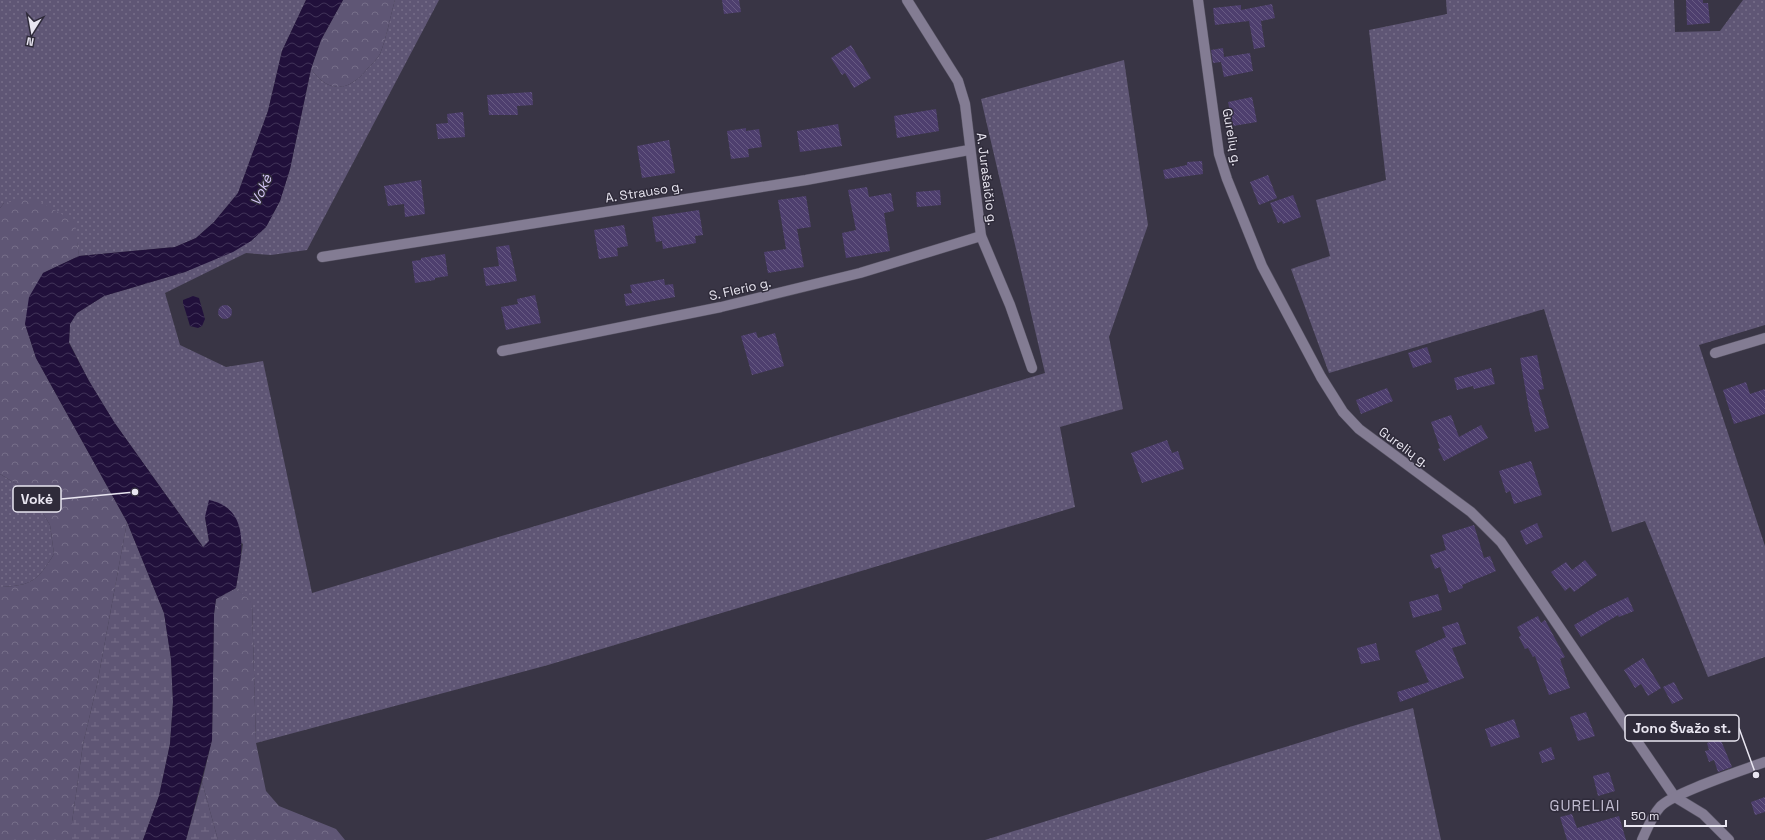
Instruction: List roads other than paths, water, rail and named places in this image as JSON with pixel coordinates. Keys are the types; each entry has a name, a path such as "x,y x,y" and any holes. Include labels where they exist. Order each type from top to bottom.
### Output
{"street":[{"name":"A. Jurašaičio g.","path":"907,0 958,81 965,104 969,150 981,236 1010,305 1032,368"},
{"name":"Gurelių g.","path":"1198,0 1219,154 1226,179 1262,266 1321,377 1343,412 1359,429 1471,512 1501,542 1675,797 1703,814 1729,840"},
{"name":"A. Strauso g.","path":"322,257 798,181 969,150"},
{"name":"S. Flerio g.","path":"502,351 721,307 860,273 981,236"},
{"path":"1715,353 1765,338"},
{"path":"1642,840 1652,818 1660,806 1675,797 1765,762"}],"water":[{"path":"306,0 343,0 321,40 311,69 290,169 280,201 266,227 251,241 233,252 185,272 104,296 77,313 70,324 69,343 89,381 114,422 203,547 209,541 205,517 209,500 223,505 232,513 238,523 241,535 240,562 236,588 216,599 214,614 212,740 186,840 143,840 159,796 170,744 173,702 171,659 164,613 127,522 36,358 25,324 29,297 43,273 79,256 175,247 196,238 214,222 238,193 268,111 282,51"},
{"path":"193,296 199,298 205,319 202,326 198,328 190,326 183,303 183,300"}],"place":[{"name":"Vokė","path":"135,492"},
{"name":"Jono Švažo st.","path":"1756,775"}],"district":[{"name":"GURELIAI","path":"1585,805"}]}
